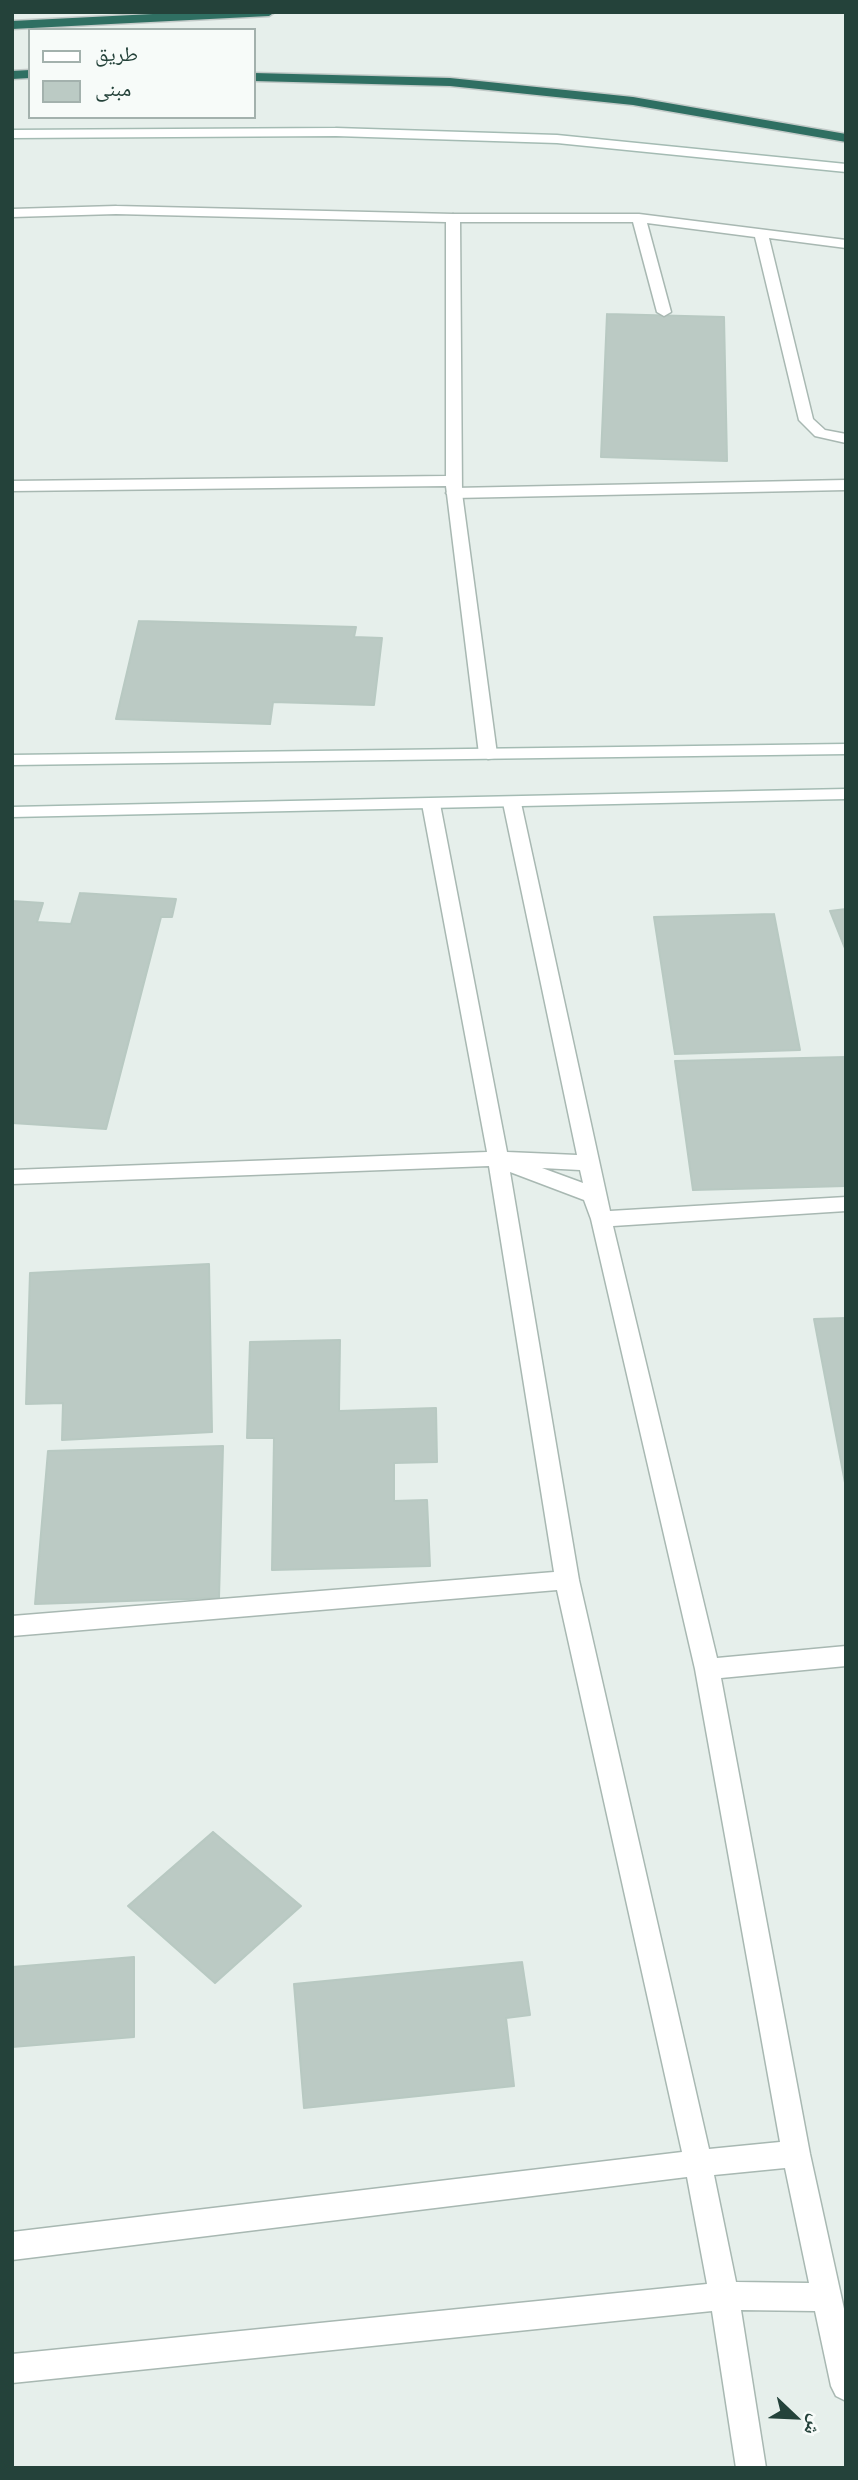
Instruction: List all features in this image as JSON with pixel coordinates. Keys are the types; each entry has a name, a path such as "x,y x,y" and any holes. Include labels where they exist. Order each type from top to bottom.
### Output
{"highway":[{"path":"12,26 269,12"},
{"path":"256,77 450,82 633,101 846,138"}],"street":[{"path":"12,134 336,132 557,139 846,168"},
{"path":"12,213 116,210 453,218 639,218 846,244"},
{"path":"453,218 455,487 488,754"},
{"path":"639,218 664,312"},
{"path":"761,234 806,420 820,433 846,439"},
{"path":"12,486 846,485"},
{"path":"12,760 846,749"},
{"path":"12,812 846,794"},
{"path":"512,803 601,1219 707,1669 796,2154 846,2386"},
{"path":"431,804 498,1160 566,1580 698,2163 724,2296 751,2468"},
{"path":"12,1177 498,1160 590,1163"},
{"path":"498,1160 593,1195 601,1219"},
{"path":"601,1219 846,1205"},
{"path":"12,1626 566,1580"},
{"path":"707,1669 846,1656"},
{"path":"12,2246 698,2163 796,2154"},
{"path":"12,2369 724,2296 826,2297"}],"building":[{"path":"607,314 724,317 727,461 601,457"},
{"path":"139,621 356,627 354,637 382,638 374,705 273,702 270,724 116,719"},
{"path":"80,893 176,899 172,917 161,917 106,1129 12,1123 12,901 43,903 37,922 71,924"},
{"path":"846,909 846,951 830,911"},
{"path":"774,914 800,1050 675,1054 654,917"},
{"path":"846,1057 846,1186 693,1190 675,1061"},
{"path":"209,1264 212,1432 62,1440 63,1403 26,1404 30,1273"},
{"path":"846,1318 846,1488 814,1319"},
{"path":"340,1340 339,1411 436,1408 437,1462 394,1463 394,1501 427,1500 430,1566 272,1570 274,1438 247,1438 250,1342"},
{"path":"223,1446 219,1598 35,1604 48,1451"},
{"path":"213,1832 301,1906 215,1983 128,1906"},
{"path":"134,1957 134,2037 12,2047 12,1967"},
{"path":"522,1962 530,2015 506,2018 514,2086 304,2108 294,1984"}]}
